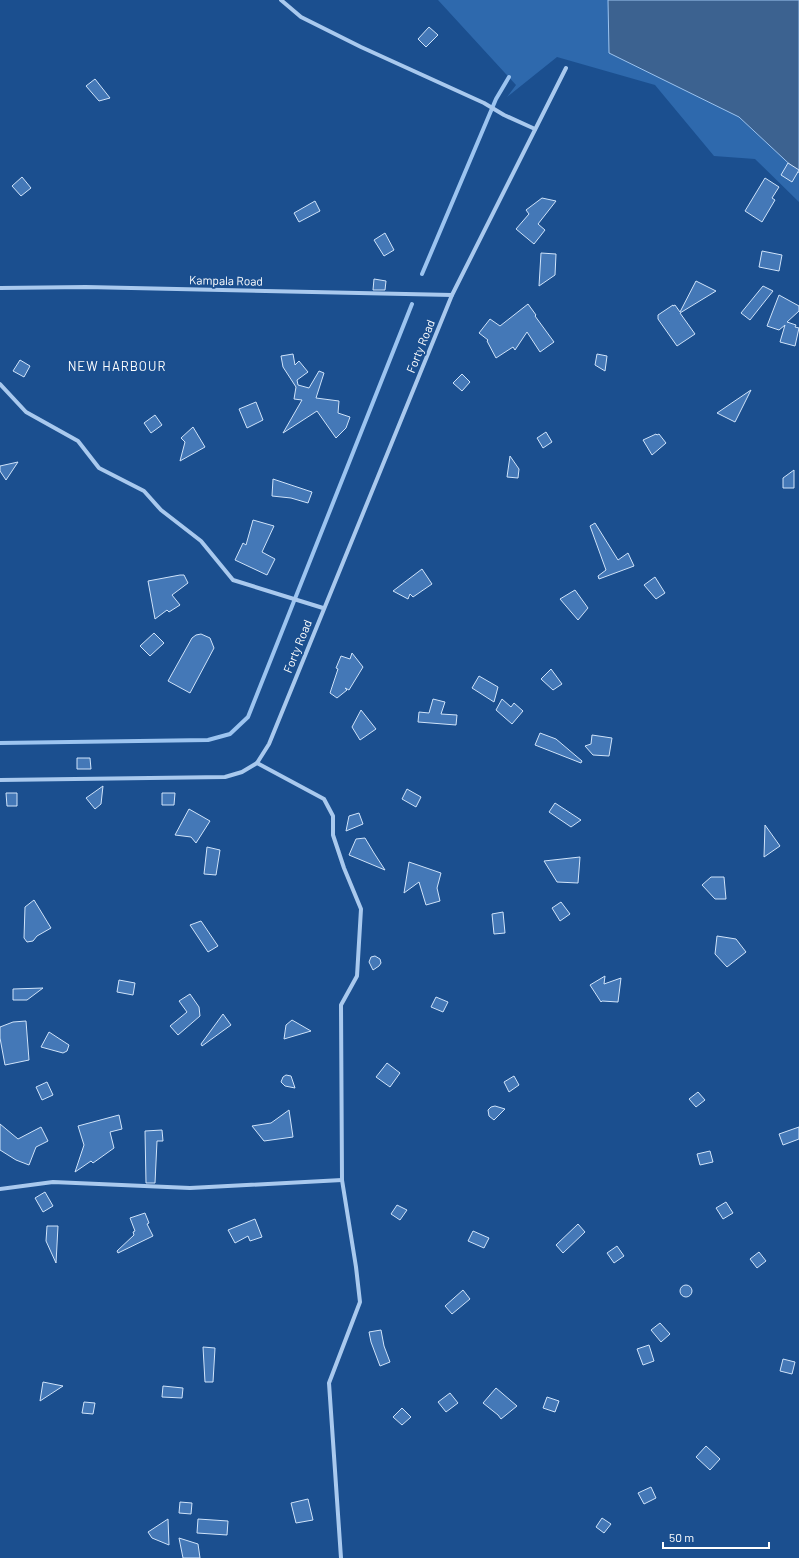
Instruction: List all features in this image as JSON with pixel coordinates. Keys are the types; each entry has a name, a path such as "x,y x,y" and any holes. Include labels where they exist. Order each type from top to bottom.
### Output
{"street":[{"path":"281,0 301,17 361,47 484,103 504,115 535,129"},
{"name":"Forty Road","path":"0,780 225,777 242,772 257,763 269,744 452,295 566,68"},
{"name":"Kampala Road","path":"0,288 94,287 452,295"},
{"path":"0,384 26,412 78,441 99,468 144,491 161,510 201,541 233,580 324,608"},
{"path":"257,763 324,799 333,816 333,835 344,868 361,910 357,976 341,1006 342,1180 360,1302 329,1383 341,1558"},
{"path":"0,1189 53,1182 190,1188 342,1180"}],"shaded area":[{"path":"438,0 608,0 610,53 739,117 799,173 799,202 755,159 714,156 655,85 557,57 507,97 516,85"},
{"path":"608,0 799,0 799,173 739,117 609,53"}],"building":[{"path":"429,27 438,35 426,47 418,39"},
{"path":"95,79 110,98 99,101 86,86"},
{"path":"788,163 799,170 792,182 781,175"},
{"path":"22,177 31,188 21,196 12,186"},
{"path":"765,178 779,187 772,198 775,200 762,222 745,211"},
{"path":"542,198 556,201 538,224 545,230 534,244 516,229 529,214 526,210"},
{"path":"315,201 320,211 299,222 294,213"},
{"path":"385,233 394,250 384,256 374,240"},
{"path":"762,251 782,255 779,271 759,267"},
{"path":"541,253 556,254 555,275 539,286"},
{"path":"374,279 386,281 385,290 373,290"},
{"path":"696,281 716,291 680,313 695,334 677,346 658,319 658,315 673,305 675,305 680,312"},
{"path":"763,286 773,291 750,320 741,313"},
{"path":"779,295 799,306 799,311 787,322 796,325 795,327 799,328 795,346 780,342 785,325 779,330 767,326"},
{"path":"528,304 554,342 540,352 527,332 515,350 513,347 496,358 487,341 488,340 479,333 490,319 500,326"},
{"path":"293,354 295,365 299,361 308,372 297,380 298,385 309,388 319,371 324,373 316,398 339,401 338,413 350,417 346,428 336,438 317,411 283,433 302,400 294,399 296,387 283,367 281,356"},
{"path":"597,354 607,356 605,371 595,365"},
{"path":"20,360 30,366 24,377 13,371"},
{"path":"462,374 470,382 462,391 453,383"},
{"path":"751,390 735,422 717,413"},
{"path":"256,402 263,420 247,428 239,409"},
{"path":"155,415 162,425 151,433 144,423"},
{"path":"193,427 205,447 180,461 185,442 181,438"},
{"path":"546,432 552,442 543,448 537,438"},
{"path":"659,434 666,443 652,455 643,440"},
{"path":"510,456 519,469 518,478 507,477"},
{"path":"18,462 6,480 0,471 0,466"},
{"path":"794,470 794,488 783,488 783,478"},
{"path":"273,479 312,492 308,503 291,498 272,496"},
{"path":"253,520 274,526 262,552 275,559 267,575 235,560 243,543 246,545"},
{"path":"595,523 618,560 628,553 634,566 599,579 598,576 606,570 590,526"},
{"path":"422,569 432,584 413,597 410,594 408,599 393,591"},
{"path":"184,575 188,583 172,595 180,605 169,612 167,610 155,619 148,581"},
{"path":"655,577 665,593 656,599 644,585"},
{"path":"575,590 588,608 578,620 560,599"},
{"path":"154,633 164,643 150,656 140,646"},
{"path":"201,634 210,638 214,648 190,693 168,681 192,638"},
{"path":"352,653 363,667 349,690 345,688 347,690 337,698 330,693 338,669 336,668 341,656 350,659"},
{"path":"551,669 562,684 553,690 541,679"},
{"path":"479,676 498,687 494,702 472,688"},
{"path":"433,699 445,702 441,714 457,715 456,725 418,722 419,712 429,713"},
{"path":"502,699 511,707 514,703 523,711 512,724 496,710"},
{"path":"361,710 376,729 360,740 352,727"},
{"path":"540,733 556,739 582,761 581,763 535,745"},
{"path":"592,735 612,738 609,756 593,755 585,746 591,744"},
{"path":"77,758 90,758 91,769 77,769"},
{"path":"103,786 101,804 95,809 86,798"},
{"path":"407,789 421,797 416,807 402,799"},
{"path":"6,793 17,793 17,806 7,806"},
{"path":"162,793 175,793 174,805 162,805"},
{"path":"555,803 581,820 571,827 549,812"},
{"path":"189,809 210,821 196,843 191,837 175,835"},
{"path":"359,813 363,824 346,831 349,816"},
{"path":"765,825 780,846 764,857"},
{"path":"365,838 385,870 349,855 356,839"},
{"path":"207,847 220,850 216,875 204,874"},
{"path":"580,857 578,883 557,882 544,861"},
{"path":"409,862 441,873 437,888 440,901 426,905 419,882 404,893"},
{"path":"711,877 724,877 726,899 715,899 702,885"},
{"path":"34,900 51,928 37,936 33,941 27,942 24,938 25,907"},
{"path":"561,902 570,914 560,921 552,908"},
{"path":"503,912 505,933 494,934 492,914"},
{"path":"201,921 218,946 208,952 190,925"},
{"path":"717,936 736,939 746,952 727,967 715,954"},
{"path":"375,956 380,959 381,963 373,970 369,962 371,957"},
{"path":"605,976 604,984 621,978 618,1002 601,1002 590,985"},
{"path":"119,980 135,983 133,995 117,992"},
{"path":"43,988 27,1000 13,1000 13,989"},
{"path":"190,994 199,1007 200,1016 178,1035 170,1026 187,1012 179,1001"},
{"path":"436,997 448,1002 443,1012 431,1007"},
{"path":"223,1014 231,1025 202,1046 201,1044"},
{"path":"292,1020 311,1031 284,1039 286,1025"},
{"path":"26,1021 29,1060 5,1065 0,1038 0,1027 13,1022"},
{"path":"49,1032 69,1045 67,1051 63,1053 41,1047"},
{"path":"387,1063 400,1073 390,1087 376,1077"},
{"path":"286,1075 291,1076 295,1088 285,1086 281,1082 283,1077"},
{"path":"514,1076 519,1085 509,1092 504,1082"},
{"path":"47,1082 53,1095 42,1100 36,1087"},
{"path":"698,1092 705,1100 696,1107 689,1099"},
{"path":"495,1106 505,1109 494,1120 489,1116 488,1110"},
{"path":"289,1110 293,1137 264,1141 252,1126 271,1123"},
{"path":"119,1115 122,1129 110,1132 114,1148 93,1163 91,1161 75,1172 84,1145 78,1126"},
{"path":"0,1124 18,1139 41,1127 48,1141 36,1147 29,1165 16,1160 0,1150"},
{"path":"799,1127 799,1139 783,1145 779,1134"},
{"path":"162,1130 163,1141 157,1141 155,1183 146,1183 145,1131"},
{"path":"710,1151 713,1162 700,1165 697,1154"},
{"path":"45,1192 53,1206 43,1212 35,1198"},
{"path":"726,1202 733,1213 723,1219 716,1208"},
{"path":"397,1205 407,1210 400,1220 391,1214"},
{"path":"145,1213 149,1223 147,1224 153,1236 118,1253 117,1251 134,1235 133,1232 135,1231 130,1218"},
{"path":"255,1219 262,1237 250,1241 248,1236 235,1243 228,1230"},
{"path":"578,1224 585,1232 563,1253 556,1245"},
{"path":"47,1226 58,1226 56,1263 46,1241"},
{"path":"473,1231 489,1238 484,1248 468,1241"},
{"path":"617,1246 624,1256 614,1263 607,1253"},
{"path":"759,1252 766,1261 757,1268 750,1259"},
{"path":"684,1285 688,1285 692,1291 688,1297 684,1297 680,1293 680,1289"},
{"path":"463,1290 470,1299 452,1314 445,1306"},
{"path":"660,1323 670,1334 661,1342 651,1330"},
{"path":"381,1330 384,1346 390,1362 380,1366 369,1332"},
{"path":"649,1345 654,1361 643,1365 637,1349"},
{"path":"203,1347 215,1348 213,1382 205,1382"},
{"path":"783,1359 795,1362 792,1374 780,1371"},
{"path":"43,1382 63,1386 40,1401"},
{"path":"163,1386 183,1388 182,1398 162,1397"},
{"path":"496,1388 517,1406 501,1419 483,1403"},
{"path":"450,1393 458,1403 446,1412 438,1402"},
{"path":"547,1397 559,1401 555,1412 543,1408"},
{"path":"84,1402 95,1403 93,1414 82,1413"},
{"path":"402,1408 411,1417 402,1425 393,1417"},
{"path":"706,1446 720,1459 710,1470 696,1457"},
{"path":"651,1487 656,1498 644,1504 638,1493"},
{"path":"308,1499 313,1520 296,1523 291,1503"},
{"path":"180,1502 192,1503 191,1514 179,1513"},
{"path":"602,1518 611,1524 604,1533 596,1527"},
{"path":"168,1519 169,1545 152,1538 148,1532"},
{"path":"198,1519 228,1521 227,1535 197,1533"},
{"path":"179,1538 198,1544 200,1558 183,1558"}],"waterway":[{"path":"422,274 496,99 509,77"},
{"path":"0,743 208,740 230,734 248,717 412,304"}],"district":[{"name":"NEW HARBOUR","path":"117,366"}]}
